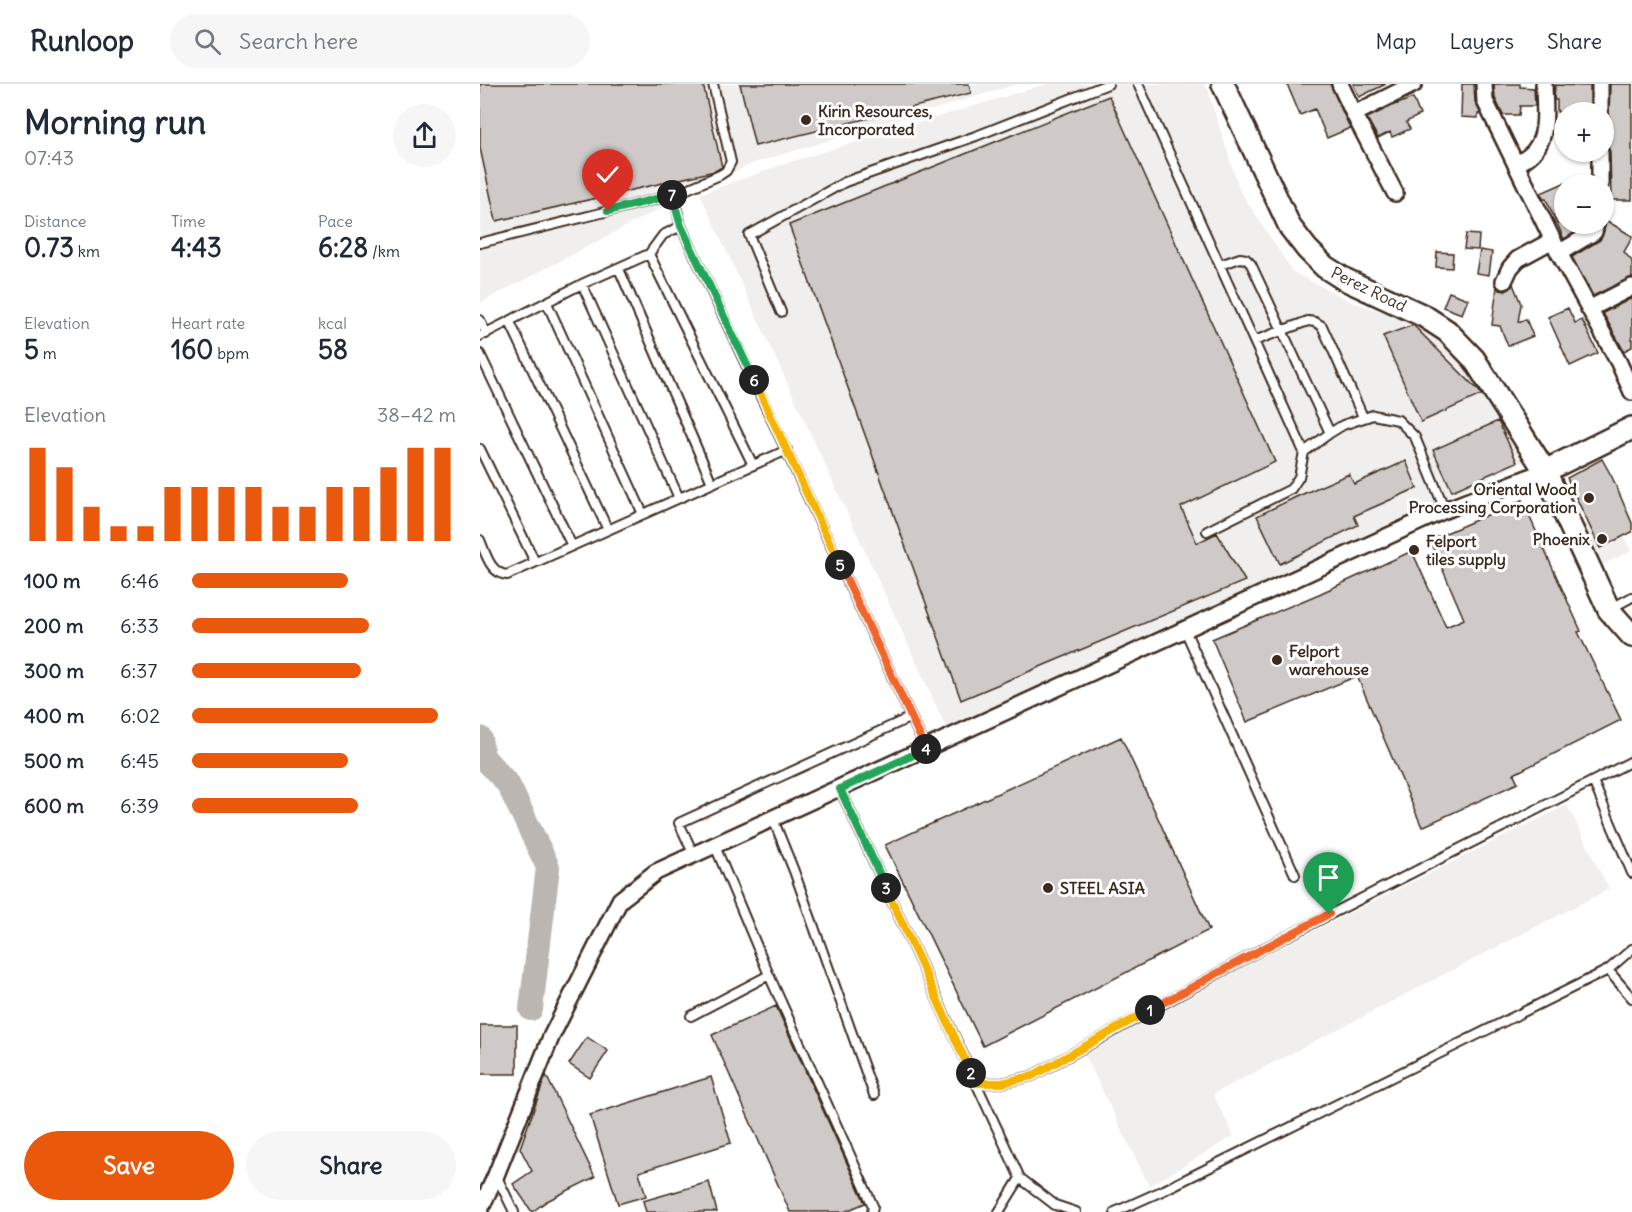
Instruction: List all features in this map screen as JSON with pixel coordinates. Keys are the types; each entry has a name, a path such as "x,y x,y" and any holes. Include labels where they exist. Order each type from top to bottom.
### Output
{"street":[{"name":"Perez Road","path":"1223,84 1290,227 1306,249 1325,267 1344,279 1424,316 1447,331 1474,359 1545,471 1609,610 1632,636"},
{"path":"1340,84 1395,193"},
{"path":"1354,114 1414,84"},
{"path":"1484,84 1485,101 1556,247 1589,309 1626,359 1632,392"},
{"path":"1516,165 1535,151 1540,141 1544,127 1544,84"},
{"path":"1600,84 1600,102"},
{"path":"1504,281 1510,268 1518,259 1589,234"},
{"path":"1589,309 1632,287"},
{"path":"480,1210 551,1037 620,900 656,872 1445,510 1545,471 1632,428"}],"lane":[{"path":"480,243 673,195 726,171 731,162 713,84"},
{"path":"781,312 749,235 845,182 976,136 1108,84"},
{"path":"1138,84 1304,452 1299,477 1292,489 1207,531"},
{"path":"673,195 681,226 926,749"},
{"path":"480,320 483,335 582,284 649,254 663,235 681,226"},
{"path":"649,254 753,465"},
{"path":"1220,265 1240,258 1246,259 1251,264 1330,433"},
{"path":"619,269 712,483"},
{"path":"582,284 679,498"},
{"path":"547,303 643,514"},
{"path":"1254,341 1308,321 1322,326 1363,417"},
{"path":"510,322 608,530"},
{"path":"480,354 572,546"},
{"path":"1304,452 1330,433 1363,417 1373,415 1398,420 1415,437 1445,510"},
{"path":"480,449 535,562"},
{"path":"480,540 494,571 507,575 787,450"},
{"path":"1609,610 1632,597"},
{"path":"1185,630 1295,875"},
{"path":"694,855 679,822 911,717"},
{"path":"976,1083 1002,1083 1032,1076 1264,948 1632,761"},
{"path":"1593,781 1632,873"},
{"path":"840,789 1020,1178 1055,1205 1076,1212"},
{"path":"773,819 798,882 874,1095"},
{"path":"715,846 769,975 873,1206 872,1212"},
{"path":"1115,1212 1164,1190 1608,970 1632,949"},
{"path":"1608,970 1632,998"},
{"path":"691,1016 769,975"},
{"path":"496,1175 514,1212"},
{"path":"999,1212 1020,1178"}],"shaded area":[{"path":"480,84 1018,84 754,163 682,197 480,303"},
{"path":"1046,84 1204,84 1209,91 1240,191 1293,272 1352,302 1425,327 1457,352 1490,397 1523,462 947,729 700,194 787,163"},
{"path":"1611,510 1631,551 1602,565 1582,525"},
{"path":"1567,805 1609,889 1213,1094 1234,1136 1149,1186 1081,1047"}],"building":[{"path":"480,84 703,84 722,167 715,171 496,221 480,148"},
{"name":"Kirin Resources, Incorporated","path":"740,84 969,84 971,93 755,146"},
{"path":"1287,84 1330,84 1350,128 1327,138 1315,109 1300,115"},
{"path":"1353,84 1386,84 1359,97"},
{"path":"1462,84 1474,84 1475,102 1481,114 1478,114 1478,118 1461,117"},
{"path":"1520,84 1520,87 1534,88 1535,106 1520,106 1519,115 1503,115 1495,98 1494,85"},
{"path":"1610,84 1632,84 1632,200 1614,200 1614,174 1610,174 1610,162 1614,162 1614,102 1609,102"},
{"path":"1555,85 1590,86 1590,102 1557,102 1554,100"},
{"path":"1109,96 1275,462 1181,507 1197,543 1217,533 1245,581 961,700 789,225"},
{"path":"1413,98 1420,115 1406,122 1410,129 1392,137 1390,132 1378,138 1367,118"},
{"path":"1554,187 1554,217 1546,199 1541,193"},
{"path":"1614,225 1632,236 1624,252 1632,261 1632,277 1593,296 1572,257 1600,240 1603,234 1614,234"},
{"path":"1466,234 1479,235 1478,250 1464,249"},
{"path":"1562,234 1572,234 1564,239"},
{"path":"1480,250 1492,252 1489,275 1476,273"},
{"path":"1437,252 1453,253 1452,268 1436,267"},
{"path":"1513,284 1521,304 1518,322 1526,319 1533,336 1508,346 1500,326 1492,325 1497,287 1505,291"},
{"path":"1449,292 1468,299 1462,314 1443,307"},
{"path":"1632,298 1632,347 1624,351 1603,313"},
{"path":"1568,308 1575,323 1582,320 1598,353 1570,366 1548,317"},
{"path":"1413,325 1481,395 1421,422 1383,336"},
{"path":"1498,421 1517,462 1452,491 1433,450"},
{"path":"1602,459 1632,523 1632,532 1600,548 1567,478"},
{"path":"1406,461 1417,488 1354,516 1358,525 1280,564 1257,516 1349,474 1354,484"},
{"path":"1522,500 1581,631 1578,632 1621,720 1514,774 1518,783 1422,827 1357,676 1247,722 1212,639 1319,594 1412,551 1446,627 1464,619 1430,540"},
{"name":"STEEL ASIA","path":"1121,737 1209,930 983,1046 885,845"},
{"path":"776,1006 865,1203 844,1212 790,1212 712,1035"},
{"path":"480,1025 517,1025 517,1074 480,1074"},
{"path":"587,1037 608,1051 590,1078 569,1064"},
{"path":"546,1075 595,1177 547,1201 532,1212 513,1184 532,1171 520,1148"},
{"path":"711,1077 731,1143 639,1172 646,1196 618,1204 590,1115"},
{"path":"709,1182 717,1212 646,1212 643,1201"}],"waterway":[{"path":"480,738 483,757 508,784 548,867 531,1009"}],"place":[{"name":"Kirin Resources, Incorporated","path":"806,120"},
{"name":"Oriental Wood Processing Corporation","path":"1589,498"},
{"name":"Phoenix","path":"1602,539"},
{"name":"Felport tiles supply","path":"1414,550"},
{"name":"Felport warehouse","path":"1277,660"},
{"name":"STEEL ASIA","path":"1048,888"}],"route":[{"path":"608,211 673,195 681,226 926,749 840,789 976,1083 1002,1083 1032,1076 1329,914"}]}
